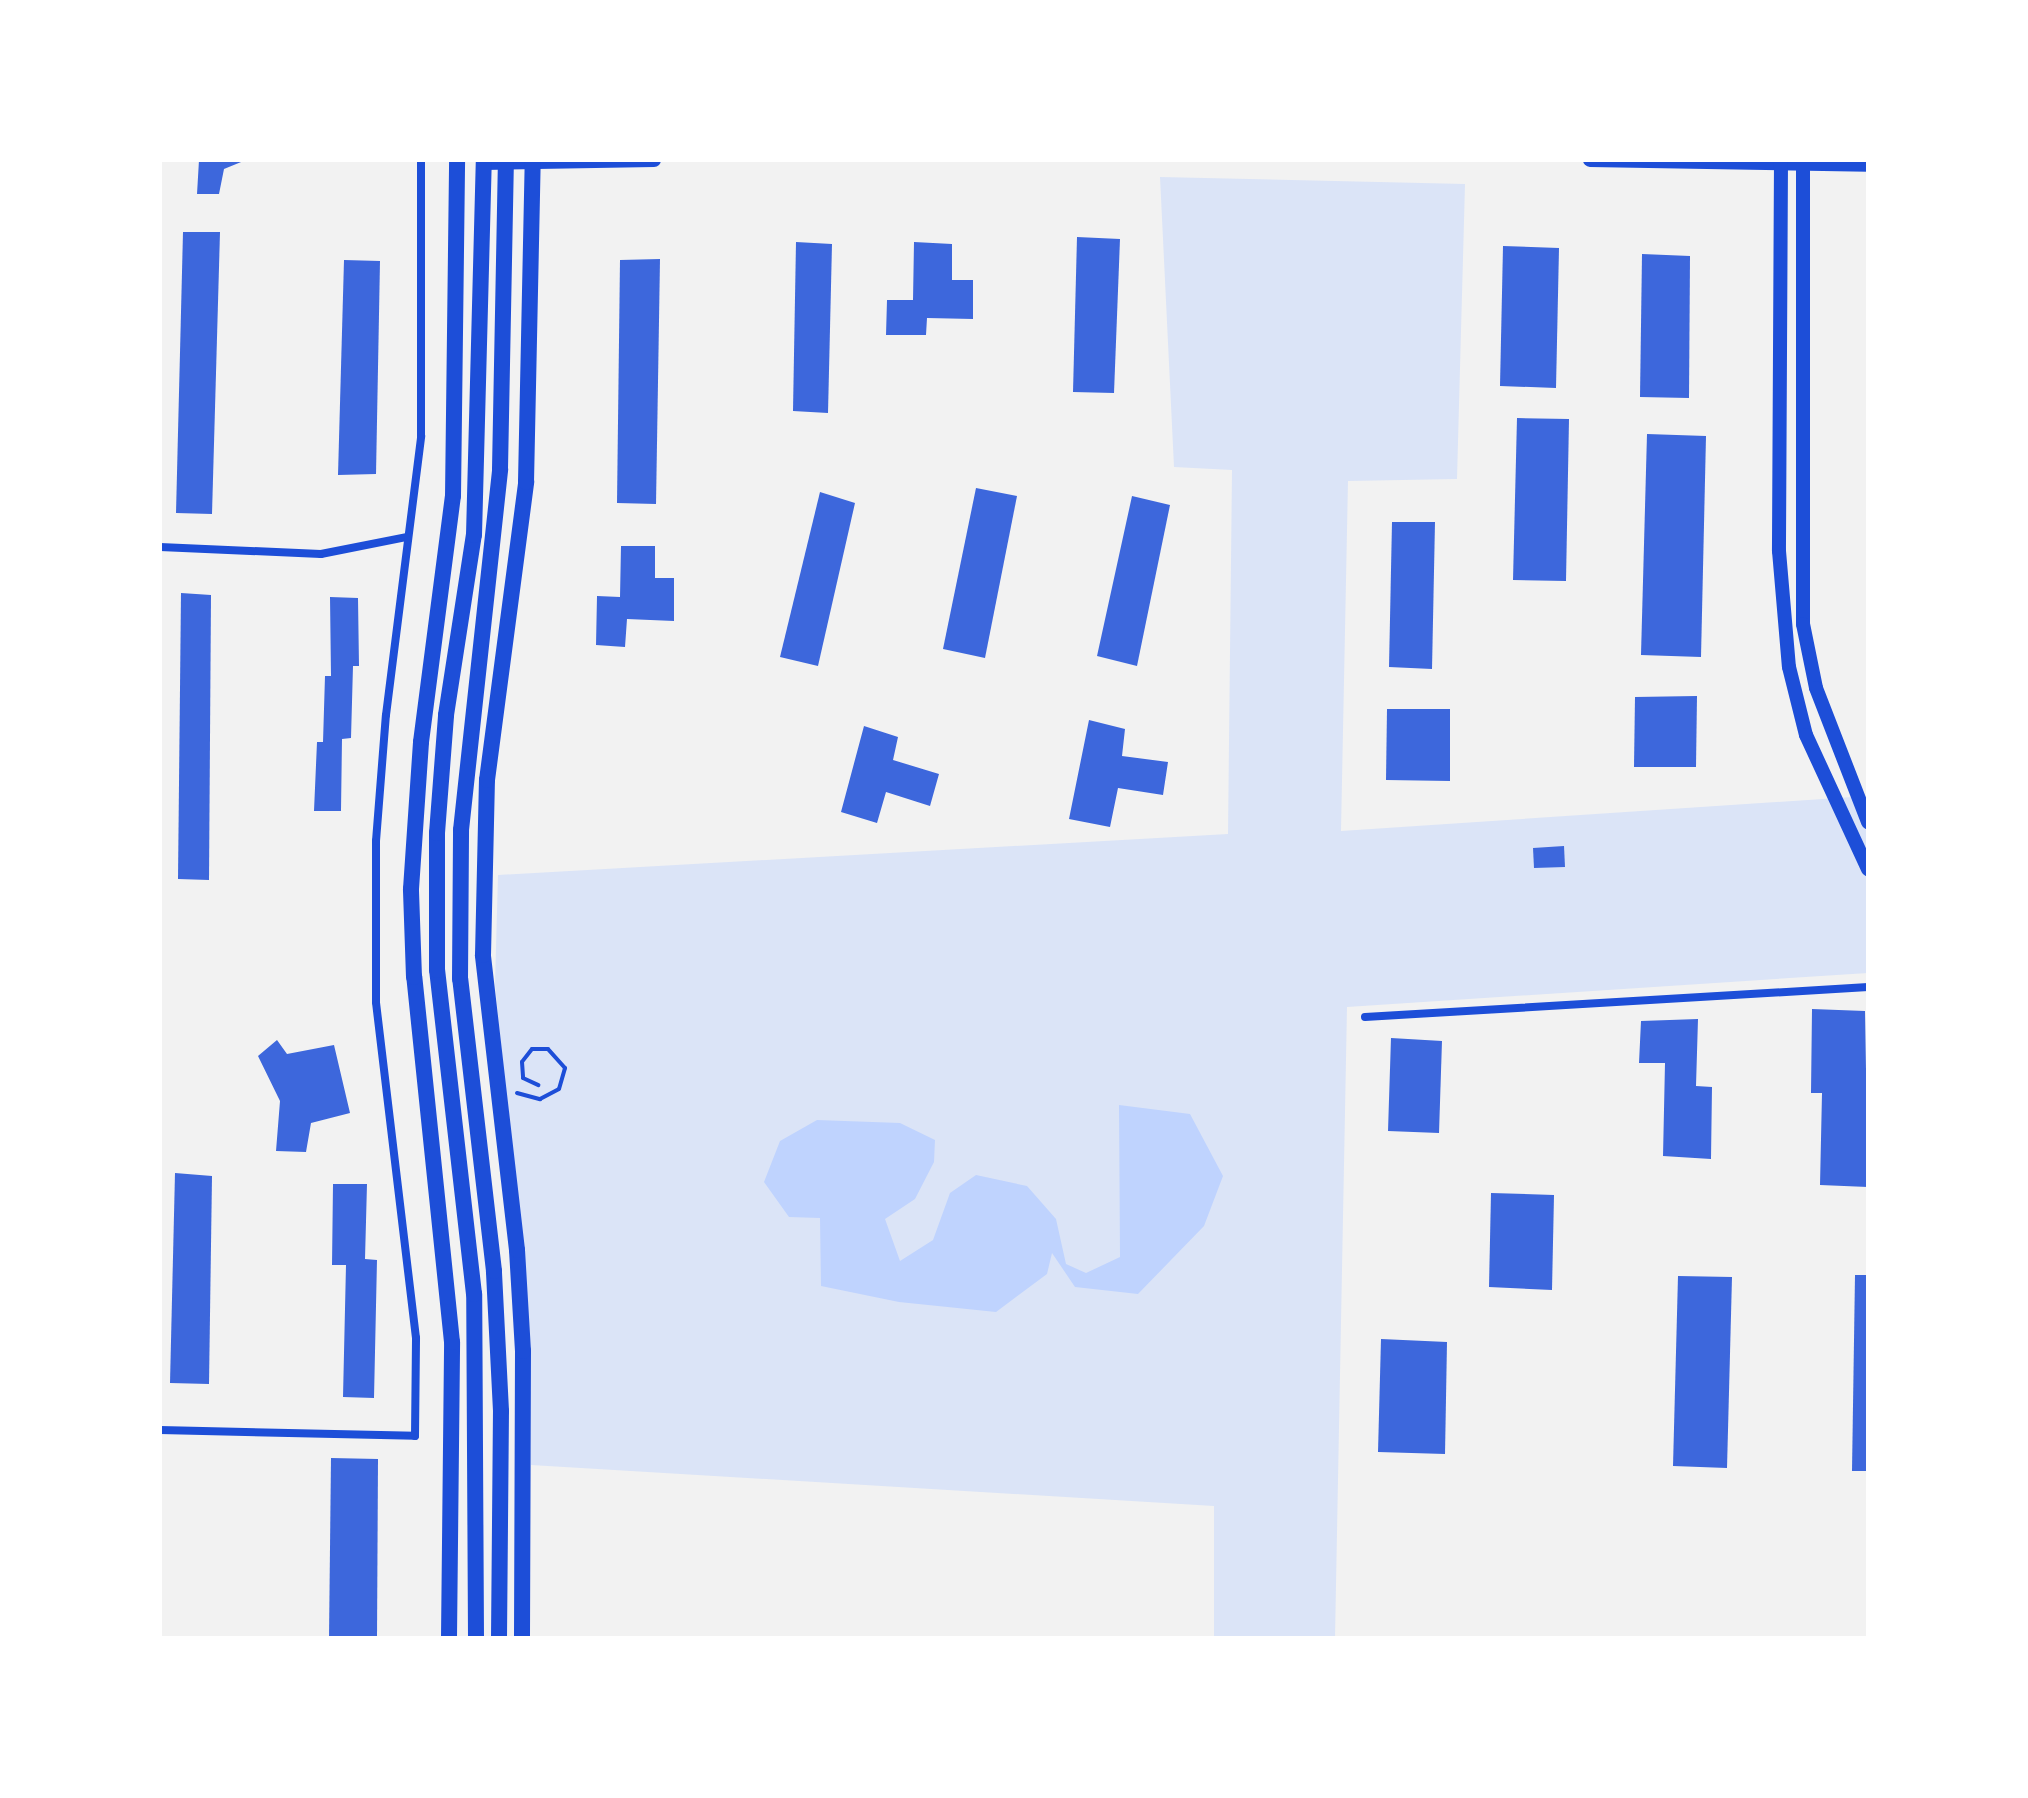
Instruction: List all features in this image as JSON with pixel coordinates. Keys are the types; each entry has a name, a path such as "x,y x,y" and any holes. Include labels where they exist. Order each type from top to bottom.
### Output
{"main road":[{"path":"449,1638 452,1342 414,977 411,889 421,742 453,496 457,160"},
{"path":"476,1638 474,1294 437,970 437,833 446,715 475,521 484,161"},
{"path":"499,1638 501,1411 494,1271 460,964 466,759 500,469 506,161"},
{"path":"522,1638 523,1351 517,1250 483,955 487,780 526,482 533,161"}],"street":[{"path":"160,1430 415,1436 416,1338 376,1002 376,841 407,537 421,436 421,160"},
{"path":"484,161 654,160"},
{"path":"1590,160 1868,165"},
{"path":"1781,162 1779,551 1789,667 1806,735 1868,869"},
{"path":"1803,162 1803,624 1821,703 1868,822"},
{"path":"160,547 321,554 407,537"},
{"path":"1365,1017 1868,987"}],"shaded area":[{"path":"1160,177 1465,184 1457,479 1348,481 1341,831 1868,796 1868,973 1347,1007 1335,1638 1214,1638 1214,1506 531,1465 531,1349 495,984 498,875 1228,834 1232,470 1174,467"}],"water":[{"path":"1119,1105 1190,1114 1223,1176 1204,1226 1138,1294 1075,1287 1052,1253 1047,1274 996,1312 899,1302 821,1286 820,1218 789,1217 764,1182 780,1141 817,1120 900,1123 935,1140 934,1162 915,1199 885,1219 900,1261 933,1240 950,1193 976,1175 1027,1186 1056,1219 1066,1264 1086,1273 1120,1257"}],"building":[{"path":"199,160 246,160 224,169 219,194 197,194"},
{"path":"183,232 220,232 212,514 176,513"},
{"path":"1077,237 1120,239 1114,393 1073,392"},
{"path":"796,242 832,244 828,413 793,411"},
{"path":"914,242 952,244 952,280 973,280 973,319 927,318 926,335 886,335 887,300 913,300"},
{"path":"1503,246 1559,248 1556,388 1500,386"},
{"path":"1642,254 1690,256 1689,398 1640,397"},
{"path":"660,259 656,504 617,503 620,260"},
{"path":"344,260 380,261 376,474 338,475"},
{"path":"1517,418 1569,419 1566,581 1513,580"},
{"path":"1647,434 1706,436 1701,657 1641,655"},
{"path":"976,488 1017,496 985,658 943,649"},
{"path":"820,492 855,503 818,666 780,657"},
{"path":"1132,496 1170,505 1137,666 1097,656"},
{"path":"1392,522 1435,522 1432,669 1389,667"},
{"path":"621,546 655,546 655,578 674,578 674,621 627,619 625,647 596,645 597,596 620,597"},
{"path":"181,593 211,595 209,880 178,879"},
{"path":"330,597 358,598 359,666 353,666 351,738 342,739 341,811 314,811 317,742 323,742 325,676 331,676"},
{"path":"1697,696 1696,767 1634,767 1635,697"},
{"path":"1387,709 1450,709 1450,781 1386,780"},
{"path":"1089,720 1125,729 1122,756 1168,762 1163,795 1118,788 1110,827 1069,819"},
{"path":"864,726 898,737 893,760 939,774 930,806 886,792 877,823 841,812"},
{"path":"1564,846 1565,867 1534,868 1533,848"},
{"path":"1812,1009 1865,1011 1868,1187 1820,1185 1822,1093 1811,1093"},
{"path":"1698,1019 1696,1086 1712,1087 1711,1159 1663,1156 1665,1063 1639,1063 1641,1021"},
{"path":"1391,1038 1442,1041 1439,1133 1388,1131"},
{"path":"277,1040 287,1054 334,1045 350,1113 311,1123 306,1152 276,1151 280,1101 258,1056"},
{"path":"175,1173 212,1176 209,1384 170,1383"},
{"path":"333,1184 367,1184 365,1259 377,1260 374,1398 343,1397 346,1265 332,1265"},
{"path":"1491,1193 1554,1195 1552,1290 1489,1287"},
{"path":"1855,1275 1868,1275 1868,1471 1852,1471"},
{"path":"1678,1276 1732,1277 1727,1468 1673,1466"},
{"path":"1381,1339 1447,1342 1445,1454 1378,1452"},
{"path":"331,1458 378,1459 377,1638 329,1638"}]}
